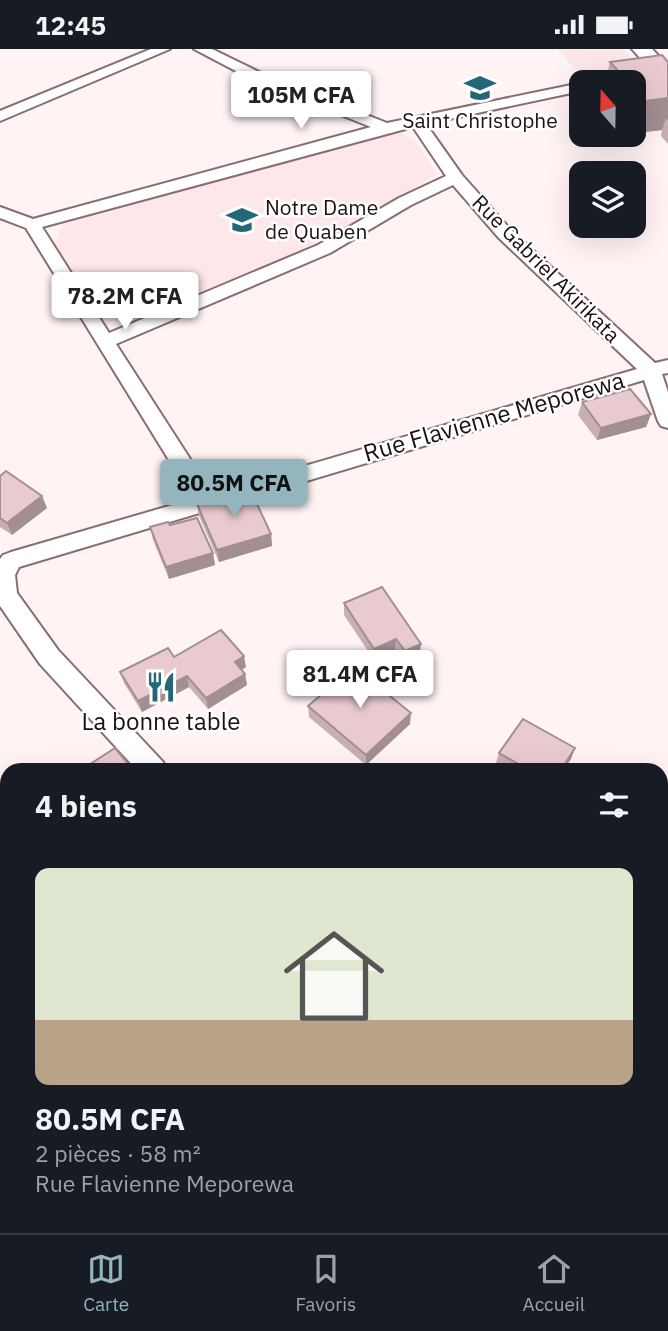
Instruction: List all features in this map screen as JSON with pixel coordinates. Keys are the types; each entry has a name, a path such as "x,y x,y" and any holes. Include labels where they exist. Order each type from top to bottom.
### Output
{"main road":[{"path":"641,49 659,74"}],"street":[{"path":"0,116 163,49"},
{"path":"201,49 256,76 386,128"},
{"path":"32,225 386,128 569,89"},
{"name":"Rue Gabriel Akirikata","path":"416,121 456,178 520,249 659,368 668,421"},
{"path":"106,341 321,250 439,183 456,178"},
{"path":"0,212 32,225 206,502"},
{"name":"Rue Flavienne Meporewa","path":"147,763 49,657 5,595 3,574 12,561 659,368"}],"shaded area":[{"path":"557,49 624,49 638,64 634,70 576,70"},
{"path":"397,132 414,139 437,174 325,241 136,322 109,321 53,247 63,224"}],"building":[{"path":"662,55 668,62 668,98 646,101 646,70 617,70 610,62"},
{"path":"630,389 651,414 601,428 582,402"},
{"path":"6,471 42,496 7,523 0,518 0,476"},
{"path":"250,489 271,534 217,550 197,504"},
{"path":"197,518 213,553 166,567 150,527"},
{"path":"382,587 421,644 405,651 396,639 374,649 344,603"},
{"path":"221,630 244,656 235,662 245,674 206,698 187,676 138,701 120,672 168,648 174,657"},
{"path":"354,667 411,713 366,755 308,706"},
{"path":"523,719 575,748 565,763 517,763 499,753"},
{"path":"115,748 127,763 92,763"}],"place":[{"name":"Saint Christophe","path":"480,88"},
{"name":"Notre Dame de Quaben","path":"242,220"},
{"name":"La bonne table","path":"161,687"}]}
